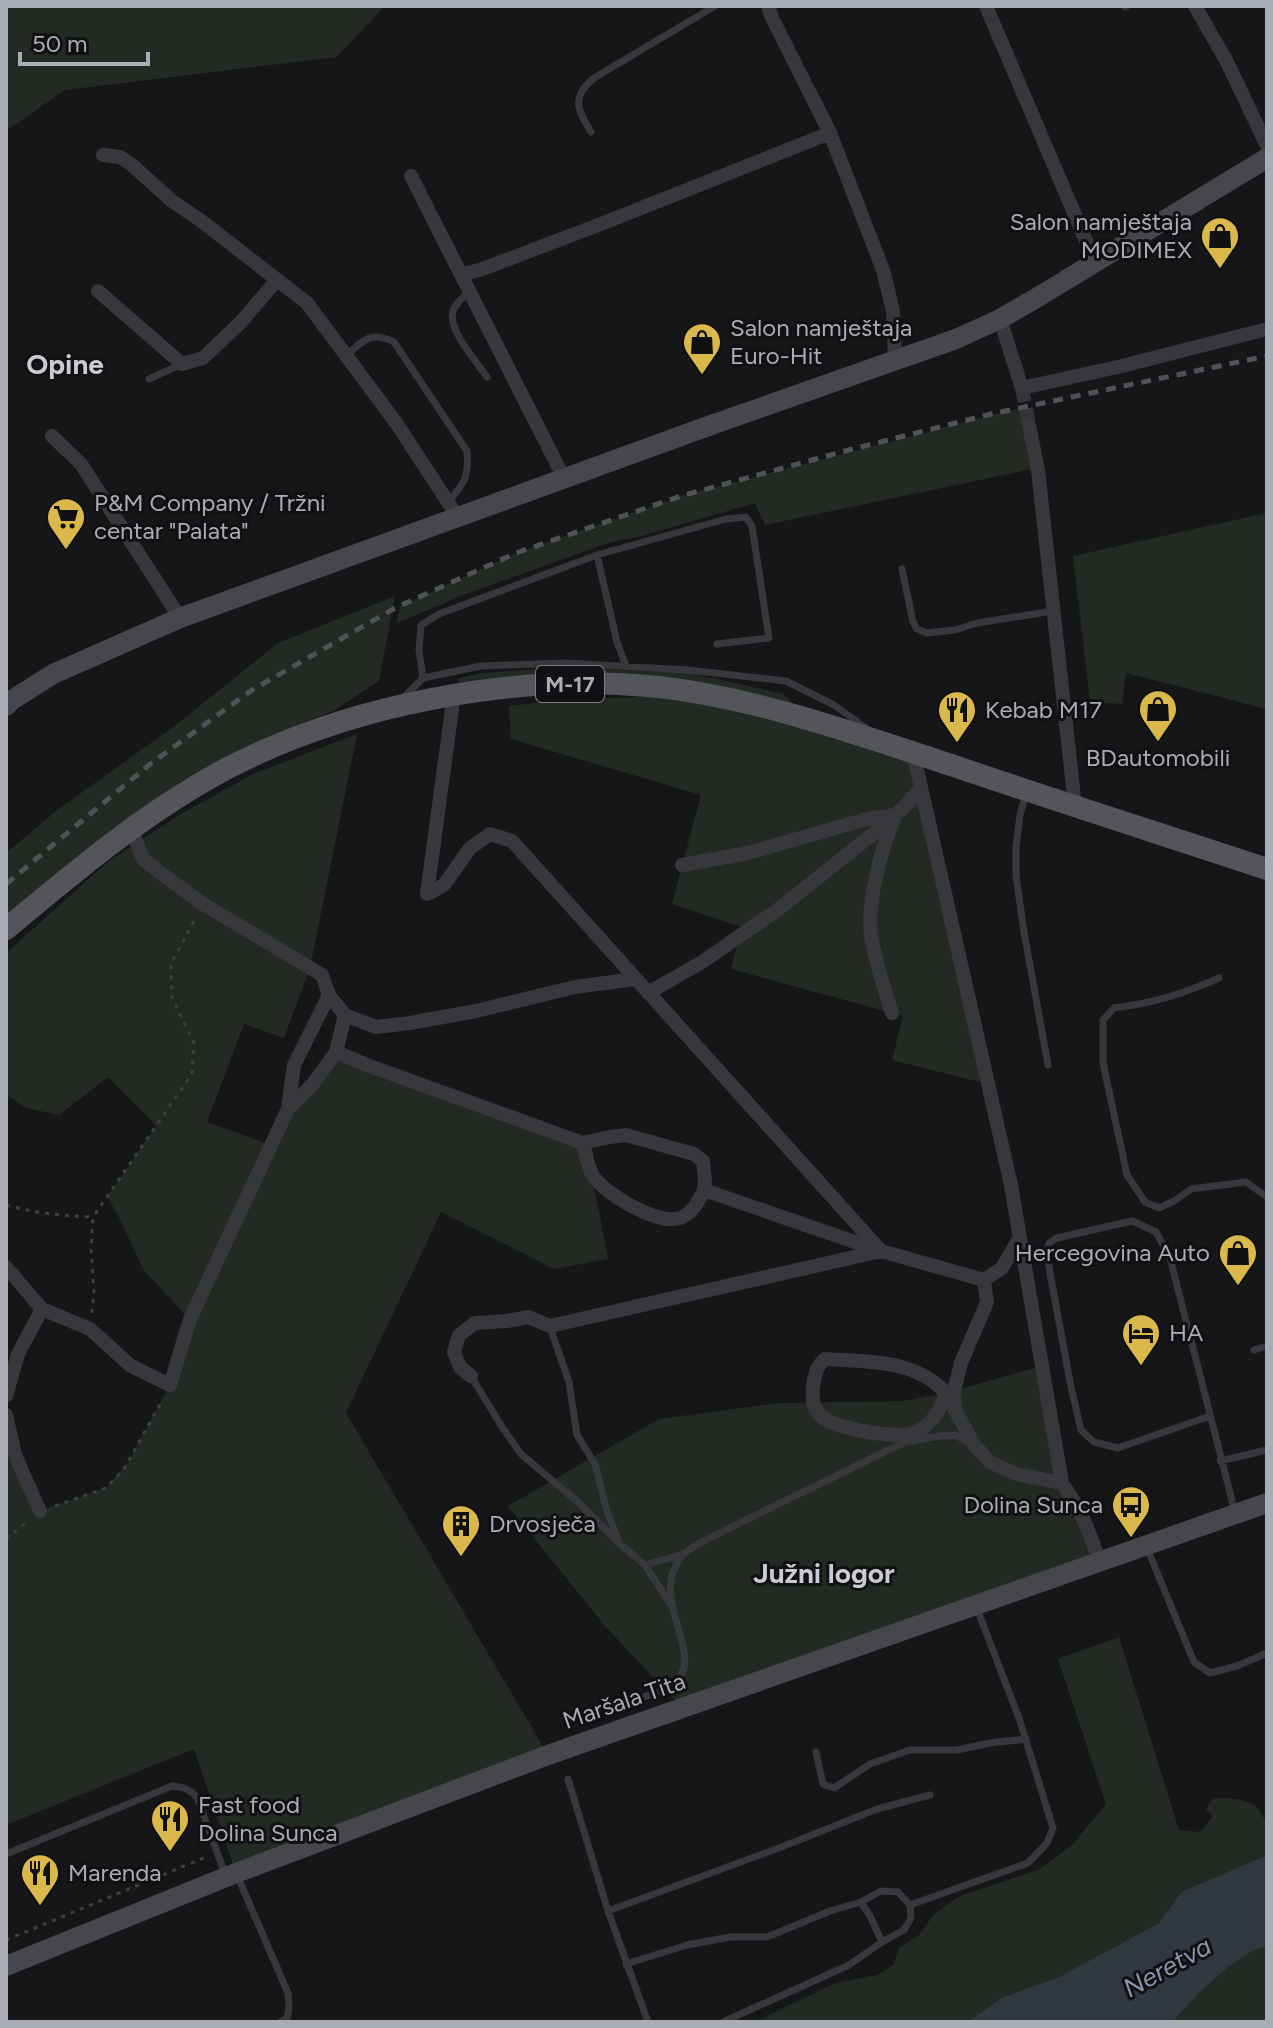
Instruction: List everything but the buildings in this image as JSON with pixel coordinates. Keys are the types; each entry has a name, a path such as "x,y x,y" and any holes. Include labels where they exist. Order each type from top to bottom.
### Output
{"main road":[{"name":"M-17","path":"6,929 131,828 182,794 261,753 344,722 454,694 557,684 647,686 702,693 757,706 913,752 1267,869"}],"street":[{"path":"768,6 830,133 883,270 893,311 895,359"},
{"path":"986,6 1095,262"},
{"path":"1195,6 1227,62 1267,146"},
{"path":"461,275 576,234 830,133"},
{"path":"103,155 120,157 132,165 172,201 307,303 397,424 453,509"},
{"path":"6,706 53,674 180,618 453,509 564,478 956,339 1000,319 1267,158"},
{"path":"411,176 564,478"},
{"path":"98,291 182,364 203,358 248,315 277,280"},
{"path":"1000,319 1022,388 1267,329"},
{"path":"1029,425 1038,470 1075,806"},
{"path":"52,436 81,464 180,618"},
{"path":"454,694 427,894 444,885 470,848 490,834 512,841 881,1251"},
{"path":"913,752 1011,1185 1062,1483 1079,1507 1099,1561"},
{"path":"648,993 702,962 776,911 895,815 921,788"},
{"path":"682,865 748,853 867,819 895,815"},
{"path":"892,1013 871,931 880,861 895,815"},
{"path":"131,828 143,859 203,904 322,975 329,995 345,1015 376,1027 476,1011 575,987 635,979"},
{"path":"6,1267 42,1309 90,1329 131,1366 170,1385 190,1319 288,1109 294,1065 329,995"},
{"path":"288,1109 312,1085 336,1052 345,1015"},
{"path":"336,1052 583,1143 626,1135 694,1154 703,1161 705,1180 695,1209 683,1218 671,1220 651,1215 608,1192 592,1175 583,1143"},
{"path":"704,1190 881,1251 984,1280 1002,1268 1020,1237"},
{"path":"471,1376 460,1367 454,1352 459,1335 475,1323 528,1317 550,1326 881,1251"},
{"path":"984,1280 987,1302 950,1392 929,1424 910,1438 838,1425 822,1418 814,1407 812,1396 818,1366 825,1359 905,1367 927,1376 950,1392 955,1410 975,1446 990,1462 1016,1474 1062,1483"},
{"path":"6,1396 12,1352 42,1309"},
{"path":"6,1415 15,1455 40,1511"},
{"name":"Maršala Tita","path":"6,1966 231,1875 548,1755 1267,1503"}],"lane":[{"path":"591,132 579,113 581,88 715,6"},
{"path":"469,291 454,307 454,329 487,377"},
{"path":"347,355 364,339 385,337 394,342 467,451 465,479 453,509"},
{"path":"149,379 182,364"},
{"path":"423,678 419,650 421,625 439,614 597,555 726,519 746,517 752,526 769,638 717,644"},
{"path":"597,555 617,642 626,666"},
{"path":"902,569 913,622 917,629 927,633 1054,611"},
{"path":"608,665 614,657 617,642"},
{"path":"392,709 423,678 481,666 566,663 688,670 786,681 834,705 887,744"},
{"path":"1027,791 1020,815 1016,876 1048,1065"},
{"path":"1219,978 1185,993 1114,1008 1103,1020 1103,1063 1115,1124 1127,1175 1145,1202 1159,1208 1191,1189 1246,1182 1267,1197"},
{"path":"1210,1416 1118,1448 1094,1442 1081,1430 1050,1273 1049,1243 1057,1238 1132,1221 1156,1232 1170,1258 1235,1514"},
{"path":"550,1326 569,1382 577,1435 595,1464 607,1511 620,1544"},
{"path":"1254,1350 1267,1346"},
{"path":"471,1376 521,1454 645,1565 671,1605"},
{"path":"645,1565 683,1554 910,1438 956,1435 975,1446"},
{"path":"1220,1461 1267,1450"},
{"path":"1146,1546 1194,1662 1210,1673 1267,1653"},
{"path":"637,1699 671,1685 683,1673 685,1648 671,1605 669,1585 683,1554"},
{"path":"910,1905 1028,1863 1047,1843 1053,1828 1026,1739 976,1604"},
{"path":"816,1752 823,1784 834,1788 870,1764 910,1750 957,1750 1026,1739"},
{"path":"568,1779 608,1911 648,2022"},
{"path":"6,1854 172,1786 189,1789 197,1797 217,1852 288,1993 287,2018 280,2022"},
{"path":"608,1911 877,1809 930,1795"},
{"path":"626,1964 716,1939 767,1937 861,1902 881,1891 898,1892 910,1905 911,1918 904,1930 849,1965 723,2022"},
{"path":"861,1902 882,1942"}],"path":[{"path":"90,1329 94,1291 91,1249 93,1217 192,1074 194,1043 172,998 171,964 203,904"},
{"path":"6,1205 64,1217 93,1217"},
{"path":"6,1539 40,1511 106,1488 124,1469 170,1385"},
{"path":"6,1940 217,1852"}],"shaded area":[{"path":"6,6 385,6 337,57 65,90 6,131"},
{"path":"1020,408 1032,469 765,525 755,503 608,543 466,594 397,623 400,606 516,553 681,496"},
{"path":"1267,513 1267,709 1126,673 1122,704 1090,702 1073,556"},
{"path":"395,596 379,681 333,711 180,782 103,837 6,916 6,853 60,808 176,725 278,643"},
{"path":"539,669 689,673 784,694 791,702 459,684 457,679 481,673"},
{"path":"707,695 913,752 988,1084 892,1060 903,1016 731,969 742,927 672,904 701,795 511,739 509,706 572,699"},
{"path":"357,734 310,968 284,1038 244,1024 207,1122 271,1145 336,1052 583,1143 608,1259 554,1269 441,1212 346,1413 548,1755 236,1873 194,1749 6,1825 6,1415 40,1511 106,1488 129,1461 170,1385 190,1320 143,1269 107,1197 156,1126 108,1077 59,1115 26,1108 6,1094 6,953 109,861 179,815 253,774"},
{"path":"1042,1366 1060,1464 1099,1561 682,1708 605,1626 508,1506 659,1419 779,1403 903,1401 946,1393"},
{"path":"1119,1637 1179,1830 1200,1832 1213,1816 1206,1809 1213,1798 1243,1801 1256,1807 1264,1819 1267,1818 1267,1855 1181,1892 1159,1923 1059,1977 1001,1998 968,2022 755,2022 835,1983 878,1975 893,1965 899,1948 919,1935 934,1914 960,1896 1040,1869 1072,1845 1106,1804 1058,1659"},
{"path":"1267,1946 1267,2022 1173,2022 1203,1989 1229,1967 1242,1957"}],"water":[{"name":"Neretva","path":"1267,1855 1267,1946 1242,1957 1229,1967 1203,1989 1173,2022 968,2022 1001,1998 1059,1977 1159,1923 1181,1892"}],"tunnel":[{"path":"1022,388 1029,425"}],"railway":[{"path":"6,884 149,765 252,690 395,608 516,553 681,496 845,451 991,414 1267,356"}],"place":[{"name":"Salon namještaja MODIMEX","path":"1220,270"},
{"name":"Salon namještaja Euro-Hit","path":"702,376"},
{"name":"P&M Company / Tržni centar \"Palata\"","path":"66,551"},
{"name":"BDautomobili","path":"1158,743"},
{"name":"Kebab M17","path":"957,744"},
{"name":"Hercegovina Auto","path":"1238,1287"},
{"name":"HA","path":"1141,1367"},
{"name":"Dolina Sunca","path":"1131,1539"},
{"name":"Drvosječa","path":"461,1558"},
{"name":"Fast food Dolina Sunca","path":"170,1853"},
{"name":"Marenda","path":"40,1907"}],"district":[{"name":"Opine","path":"65,364"},
{"name":"Južni logor","path":"824,1573"}]}
